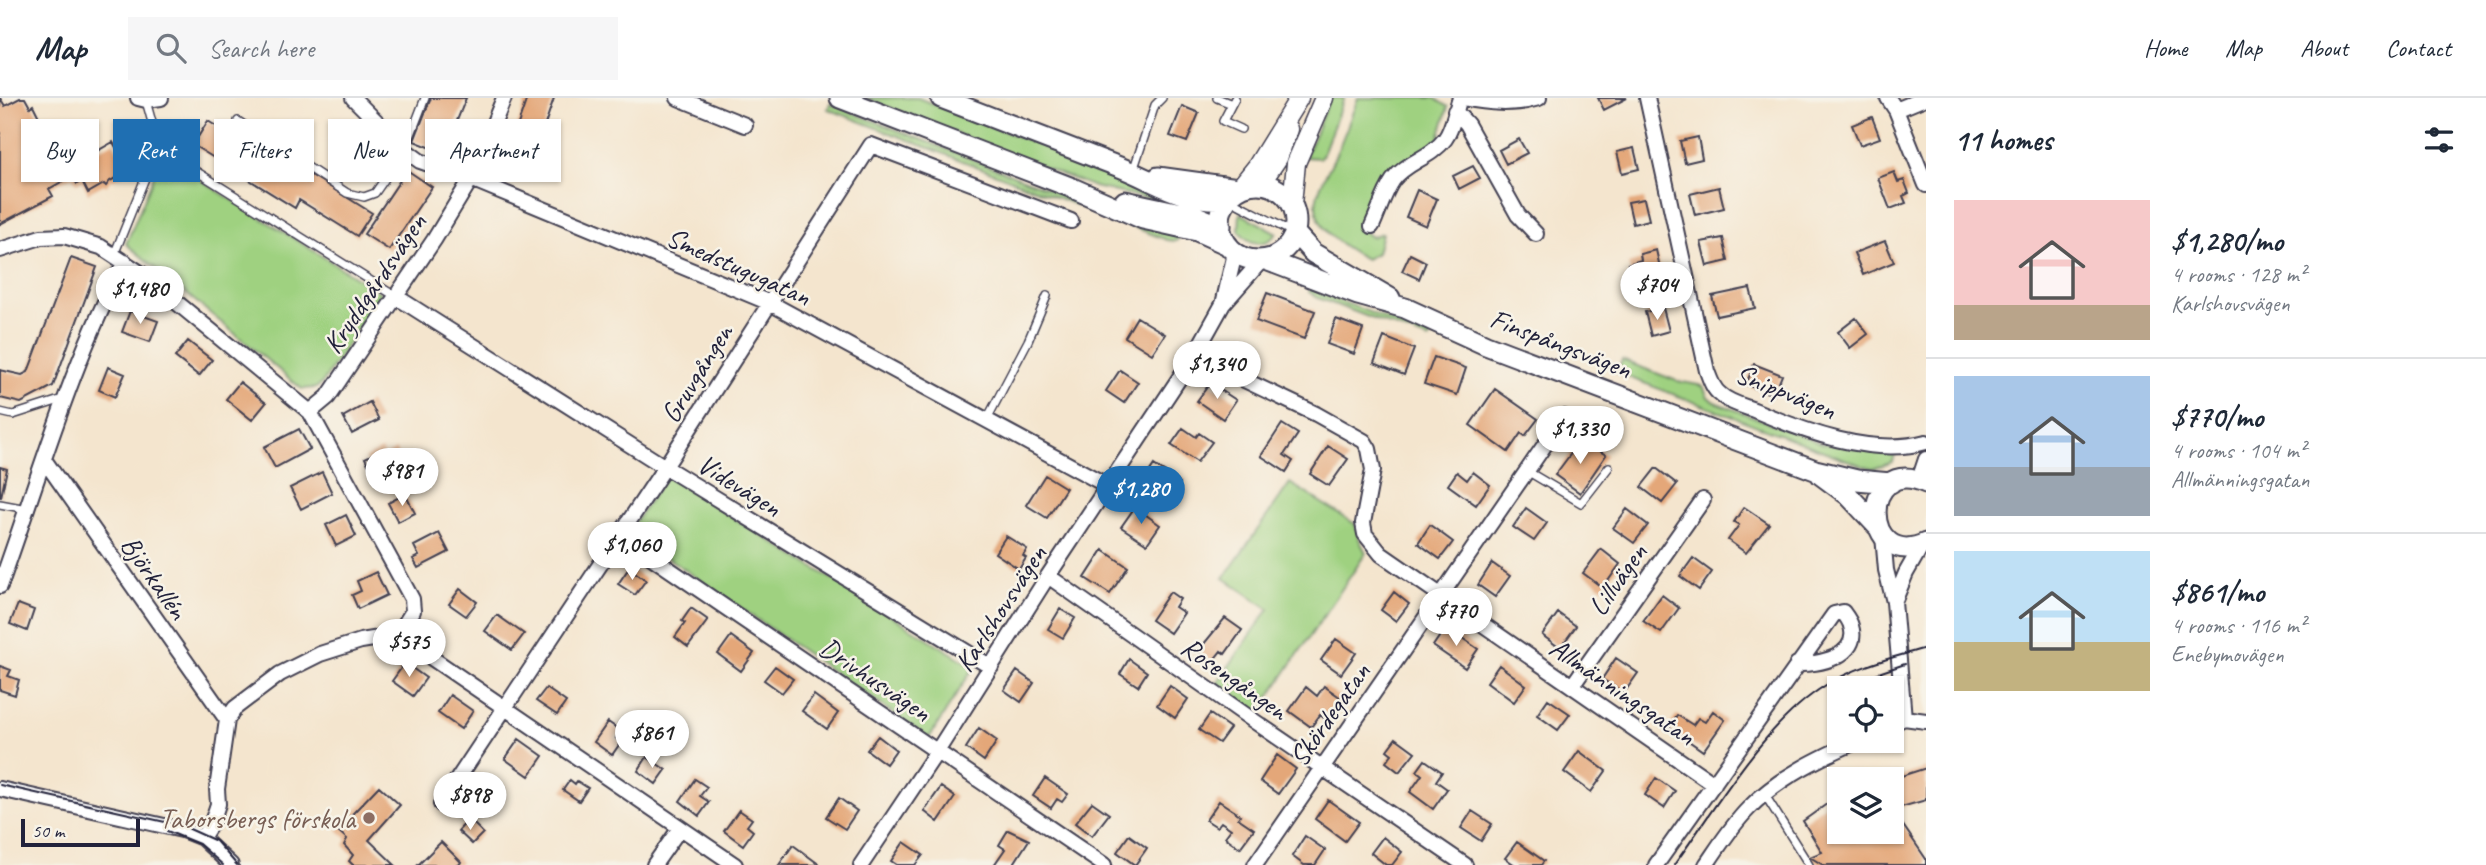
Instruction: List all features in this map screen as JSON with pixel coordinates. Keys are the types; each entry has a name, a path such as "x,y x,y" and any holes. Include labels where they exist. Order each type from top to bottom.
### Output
{"main road":[{"name":"Finspångsvägen","path":"840,98 1070,187 1143,219 1197,230 1243,257 1264,260 1358,295 1405,308"},
{"path":"941,98 1133,172 1180,195 1208,200 1242,189 1281,192 1292,204 1297,223 1295,233 1284,251 1264,260"},
{"name":"Finspångsvägen","path":"1070,187 1199,216 1220,226"},
{"path":"1231,249 1220,226 1221,216 1242,189"},
{"name":"Finspångsvägen","path":"1295,233 1313,253 1405,308 1486,345 1815,470 1857,480 1891,483 1900,479 1923,481"},
{"name":"Finspångsvägen","path":"1815,470 1848,495 1880,531"},
{"path":"1891,483 1882,491 1876,502 1875,514 1880,531 1901,547 1924,544"}],"street":[{"name":"Smedstugugatan","path":"353,98 374,119"},
{"name":"Kryddgårdsvägen","path":"495,119 504,98"},
{"path":"678,98 745,125"},
{"path":"1292,204 1296,163 1324,98"},
{"path":"1459,102 1516,103 1539,98"},
{"name":"Snippvägen","path":"1647,98 1712,385 1720,394 1781,421 1823,435 1850,442 1894,446 1913,446 1926,442"},
{"path":"1925,98 1892,104 1926,185"},
{"path":"1372,226 1392,181 1402,170 1444,141 1451,130 1459,102"},
{"path":"1459,102 1466,124 1518,215 1536,234"},
{"path":"1242,189 1278,158 1296,103"},
{"name":"Gruvgången","path":"441,804 665,467 871,145 1071,221"},
{"name":"Kryddgårdsvägen","path":"310,412 328,397 434,240 469,182"},
{"name":"Smedstugugatan","path":"478,182 770,303 1108,486"},
{"path":"0,250 41,237 64,236 101,247 120,259 310,412 412,599 413,611 398,635"},
{"name":"Karlshovsvägen","path":"1223,304 1231,249"},
{"path":"0,586 120,259"},
{"name":"Karlshovsvägen","path":"861,865 1194,356 1223,304 1264,260"},
{"name":"Videvägen","path":"395,296 665,467 991,667"},
{"name":"Allmänningsgatan","path":"1194,356 1316,414 1364,441 1369,449 1373,470 1364,515 1365,534 1381,554 1714,784"},
{"name":"Skördegatan","path":"1255,865 1564,417"},
{"path":"1923,481 1926,459"},
{"name":"Björkallén","path":"45,461 226,720"},
{"name":"Lillvägen","path":"1572,686 1703,500"},
{"path":"1880,531 1894,602 1896,676"},
{"name":"Drivhusvägen","path":"619,535 1104,865"},
{"path":"1894,602 1906,573 1924,544"},
{"name":"Rosengången","path":"1048,576 1465,865"},
{"path":"202,838 212,822 218,804 226,720 235,708 280,674 299,664 340,647 398,635 734,865"},
{"path":"1656,865 1797,664"},
{"path":"1904,721 1926,721"},
{"path":"1706,865 1749,808 1818,759 1831,753"},
{"path":"0,789 182,830 202,838 231,865"},
{"path":"654,865 680,828"}],"lane":[{"path":"153,98 154,119"},
{"path":"411,134 425,98"},
{"path":"1133,172 1155,105 1163,98"},
{"path":"1217,98 1233,101 1223,121 1241,129"},
{"path":"200,174 395,296"},
{"path":"120,259 145,182"},
{"path":"330,182 347,193 364,197 375,193 383,182"},
{"path":"1242,189 1295,233"},
{"path":"986,421 1028,341 1047,296"},
{"path":"0,412 13,415 67,398"},
{"path":"1527,471 1581,503 1609,467"},
{"path":"0,504 28,510"},
{"path":"1765,795 1809,865"}],"green space":[{"path":"865,98 918,98 1162,192 1186,207 1094,187"},
{"path":"1330,98 1344,98 1322,156 1305,157"},
{"path":"1358,98 1434,98 1448,107 1439,139 1380,195 1367,203 1361,215 1360,228 1371,237 1382,233 1377,253 1366,259 1341,244 1327,231 1317,214 1316,205 1321,186"},
{"path":"830,104 1126,219 1180,237 1176,241 1167,240 828,109"},
{"path":"200,180 381,293 323,382 316,388 302,389 126,244 151,182 200,182"},
{"path":"1240,213 1277,233 1268,241 1253,242 1239,230"},
{"path":"1309,286 1314,286 1322,294 1431,336 1429,340 1318,298 1309,292"},
{"path":"1622,360 1677,381 1703,386 1708,397 1715,402 1821,443 1895,454 1893,462 1873,469 1863,466 1617,373"},
{"path":"666,476 974,667 929,738 629,531"},
{"path":"1290,483 1355,524 1366,553 1259,712 1217,683 1269,609 1224,578"}],"building":[{"path":"0,98 5,106 25,98 30,107 33,105 40,119 21,119 21,182 61,182 49,189 53,196 0,224"},
{"path":"431,98 466,98 458,119 425,119 425,145 414,141"},
{"path":"527,98 554,98 547,119 520,119"},
{"path":"1598,98 1627,98 1604,110"},
{"path":"1182,106 1199,113 1187,142 1170,136"},
{"path":"1872,117 1880,138 1860,145 1852,125"},
{"path":"208,121 214,125 214,158 200,149 200,134"},
{"path":"1698,137 1702,159 1685,163 1680,141"},
{"path":"1519,139 1527,153 1506,164 1499,150"},
{"path":"113,142 113,179 106,186 104,184 88,193 82,182 99,182 99,150"},
{"path":"1634,148 1639,169 1622,173 1617,152"},
{"path":"1473,166 1480,178 1459,189 1453,176"},
{"path":"1894,172 1898,182 1904,180 1909,193 1903,196 1906,203 1890,209 1878,178"},
{"path":"411,173 432,187 389,250 364,234 399,182 411,182"},
{"path":"314,177 372,213 357,236 299,200 295,208 253,182 314,182"},
{"path":"1719,187 1724,208 1695,215 1690,194"},
{"path":"1417,190 1437,199 1426,226 1406,217"},
{"path":"1644,199 1649,220 1633,224 1628,202"},
{"path":"1723,238 1728,261 1707,266 1701,242"},
{"path":"1885,241 1894,262 1863,275 1854,253"},
{"path":"1656,250 1661,272 1632,279 1628,264 1641,260 1640,254"},
{"path":"1410,254 1426,262 1419,279 1402,271"},
{"path":"71,258 97,267 53,386 21,403 0,398 0,370 22,375 28,372"},
{"path":"1750,288 1755,308 1717,316 1712,296"},
{"path":"1267,293 1315,311 1304,339 1256,321"},
{"path":"1663,308 1669,331 1651,336 1645,312"},
{"path":"130,311 158,321 150,342 122,332"},
{"path":"1137,317 1165,334 1152,354 1125,337"},
{"path":"1856,318 1868,334 1850,348 1838,332"},
{"path":"1336,319 1363,329 1354,354 1327,344"},
{"path":"1384,337 1414,349 1404,375 1374,363"},
{"path":"188,341 212,360 199,376 175,357"},
{"path":"1434,357 1466,368 1457,395 1424,384"},
{"path":"1754,364 1782,375 1774,395 1746,385"},
{"path":"108,367 125,374 115,397 99,390"},
{"path":"1120,370 1138,382 1124,403 1106,391"},
{"path":"240,382 266,403 252,420 226,399"},
{"path":"1210,383 1236,400 1223,419 1197,401"},
{"path":"1495,389 1538,419 1525,436 1521,433 1508,452 1470,425"},
{"path":"370,402 379,420 352,434 343,417"},
{"path":"1282,424 1298,434 1284,455 1293,461 1286,472 1261,456"},
{"path":"1183,428 1196,437 1199,433 1212,442 1197,462 1171,445"},
{"path":"299,429 310,449 275,468 264,447"},
{"path":"1581,440 1606,455 1580,493 1555,475"},
{"path":"1328,446 1348,459 1329,486 1310,474"},
{"path":"382,450 385,456 396,450 405,468 391,474 389,471 375,478 365,458"},
{"path":"1154,465 1180,483 1167,502 1141,484"},
{"path":"0,467 7,469 1,497 0,497"},
{"path":"1656,468 1677,484 1662,503 1641,487"},
{"path":"322,472 332,493 301,509 290,488"},
{"path":"1457,472 1467,480 1473,472 1490,485 1476,505 1448,485"},
{"path":"1045,475 1066,488 1047,518 1026,505"},
{"path":"405,494 415,513 398,522 388,503"},
{"path":"1135,507 1160,525 1147,544 1121,527"},
{"path":"1744,507 1769,524 1746,553 1728,540 1739,525 1734,522"},
{"path":"1526,508 1547,523 1534,541 1513,527"},
{"path":"1627,509 1648,525 1634,543 1613,528"},
{"path":"346,515 356,536 336,546 326,525"},
{"path":"1430,525 1453,542 1440,559 1418,543"},
{"path":"439,533 449,552 418,568 413,559 419,556 414,546"},
{"path":"1006,536 1027,549 1023,556 1026,558 1019,569 995,553"},
{"path":"1601,549 1620,564 1603,588 1583,573"},
{"path":"1103,550 1128,567 1110,594 1085,578"},
{"path":"1693,558 1712,572 1699,590 1680,576"},
{"path":"1492,563 1510,576 1495,597 1478,585"},
{"path":"629,568 646,580 635,595 618,584"},
{"path":"376,572 387,595 358,609 352,595 361,591 357,581"},
{"path":"460,589 477,602 466,616 449,604"},
{"path":"1170,592 1180,599 1175,607 1184,613 1170,633 1151,620"},
{"path":"1394,592 1409,604 1396,621 1381,610"},
{"path":"1662,595 1679,608 1661,633 1643,621"},
{"path":"18,604 34,610 27,631 10,624"},
{"path":"691,608 708,620 688,647 675,637"},
{"path":"1060,609 1075,618 1063,638 1048,629"},
{"path":"1558,613 1576,626 1560,648 1542,635"},
{"path":"497,615 524,634 512,650 485,631"},
{"path":"1225,618 1242,630 1225,654 1221,651 1213,661 1198,651"},
{"path":"1446,627 1478,649 1465,668 1433,646"},
{"path":"731,636 754,653 741,671 718,654"},
{"path":"1336,639 1356,653 1341,674 1321,660"},
{"path":"1616,658 1638,673 1624,693 1602,679"},
{"path":"1129,659 1147,672 1138,686 1120,674"},
{"path":"405,663 426,678 413,696 392,681"},
{"path":"1499,665 1526,685 1514,702 1487,682"},
{"path":"0,666 11,670 8,676 19,680 15,695 0,690"},
{"path":"775,666 793,679 782,693 764,680"},
{"path":"1017,671 1034,683 1021,702 1004,690"},
{"path":"1170,686 1188,699 1175,718 1157,705"},
{"path":"1324,686 1344,700 1328,721 1320,715 1311,727 1289,711 1306,687 1317,696"},
{"path":"546,688 566,702 557,715 536,701"},
{"path":"450,695 473,711 461,729 438,713"},
{"path":"814,695 838,713 827,729 802,711"},
{"path":"1548,699 1570,714 1558,730 1537,715"},
{"path":"1713,711 1725,720 1703,751 1669,727 1677,715 1693,725 1698,718 1705,722"},
{"path":"1210,714 1230,728 1219,743 1199,730"},
{"path":"608,722 621,731 616,738 621,742 612,755 594,742"},
{"path":"979,728 997,741 984,761 966,748"},
{"path":"878,736 896,750 886,764 867,750"},
{"path":"1396,738 1415,752 1399,772 1386,762 1392,754 1387,750"},
{"path":"519,739 543,756 529,776 505,759"},
{"path":"1579,751 1606,771 1591,792 1564,772"},
{"path":"1277,755 1296,769 1278,794 1260,781"},
{"path":"647,757 666,770 656,784 638,771"},
{"path":"1425,760 1442,772 1436,781 1447,789 1433,809 1410,792 1422,775 1417,771"},
{"path":"1926,768 1926,800 1904,806 1904,775"},
{"path":"1045,778 1068,794 1062,802 1057,799 1051,808 1033,796"},
{"path":"1656,778 1675,791 1664,808 1645,795"},
{"path":"695,779 707,787 700,796 709,802 699,816 680,801"},
{"path":"570,780 588,788 579,801 563,790"},
{"name":"Taborsbergs förskola","path":"379,786 400,805 369,840 395,865 353,865 349,861 353,855 344,845 347,839 337,830"},
{"path":"941,787 955,797 938,822 924,811"},
{"path":"839,798 857,811 845,829 826,817"},
{"path":"1328,800 1359,822 1345,841 1315,819"},
{"path":"1219,801 1240,815 1238,818 1254,829 1240,848 1225,837 1231,829 1221,822 1217,827 1206,820"},
{"path":"1092,802 1109,814 1092,836 1075,823"},
{"path":"1827,804 1827,844 1904,844 1904,827 1926,859 1926,865 1823,865 1810,857 1822,852 1803,821"},
{"path":"739,810 752,819 747,826 753,831 743,845 724,831"},
{"path":"1472,811 1492,824 1481,841 1461,828"},
{"path":"469,819 483,833 472,844 458,831"},
{"path":"1008,830 1029,840 1013,865 994,865 1005,849 999,845"},
{"path":"1129,835 1147,848 1135,865 1117,852"},
{"path":"1305,836 1325,850 1315,865 1304,865 1292,856"},
{"path":"1383,837 1402,852 1392,865 1386,865 1371,853"},
{"name":"Taborsbergs förskola","path":"441,842 461,862 459,865 418,865"},
{"path":"904,842 923,855 915,865 897,865 891,861"},
{"path":"1517,842 1544,861 1541,865 1515,865 1505,858"},
{"path":"793,845 820,865 779,865"}],"tram line":[{"path":"1674,865 1743,767 1803,701 1850,673 1926,648"},
{"path":"1870,676 1905,664"},
{"path":"0,785 183,826 216,841 237,865"},
{"path":"167,831 199,844 223,865"}],"place":[{"name":"Taborsbergs förskola","path":"369,818"}]}
